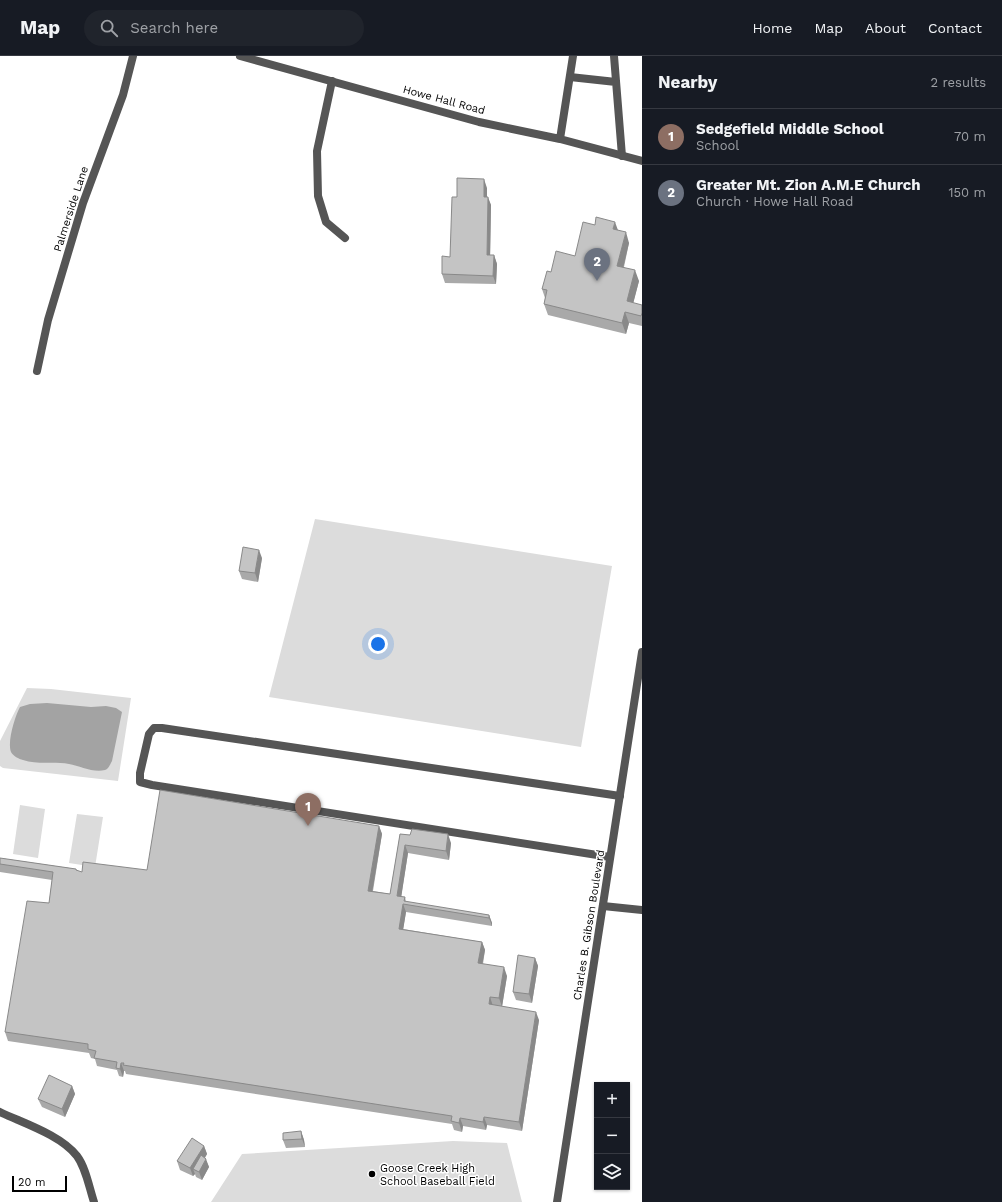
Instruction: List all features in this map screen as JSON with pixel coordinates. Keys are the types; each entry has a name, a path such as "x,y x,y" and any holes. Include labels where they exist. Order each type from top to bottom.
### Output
{"street":[{"name":"Palmerside Lane","path":"37,371 48,320 83,203 123,95 133,56"},
{"name":"Howe Hall Road","path":"240,56 479,122 560,139 642,161"},
{"path":"560,139 573,56"},
{"path":"614,56 622,156"},
{"path":"570,77 616,82"},
{"path":"332,81 318,151 318,196 326,222 345,238"},
{"name":"Charles B. Gibson Boulevard","path":"557,1202 642,652"},
{"path":"610,857 152,785 140,782 140,773 149,734 154,728 162,728 620,796"},
{"path":"603,906 642,910"},
{"path":"0,1112 57,1138 66,1144 78,1157 85,1173 94,1202"}],"shaded area":[{"path":"315,519 612,566 581,747 269,697"},
{"path":"27,688 51,689 131,698 118,781 3,768 0,766 0,741"},
{"path":"47,703 91,707 106,706 116,708 122,712 112,761 108,769 96,771 63,763 34,762 21,760 13,755 10,748 10,742 16,716 20,707 30,704"},
{"path":"20,805 45,809 38,858 13,854"},
{"path":"77,814 103,817 95,867 69,863"},
{"name":"Goose Creek High School Baseball Field","path":"453,1141 507,1143 522,1202 211,1202 242,1154"}],"building":[{"path":"457,178 484,179 484,197 488,197 487,255 494,255 493,276 442,274 442,256 450,257 452,197 457,197"},
{"path":"596,217 615,222 613,229 626,232 617,266 635,270 627,301 642,305 642,313 641,316 625,312 622,323 544,304 547,290 542,289 547,271 551,272 556,251 575,256 583,222 595,225"},
{"path":"243,547 259,550 255,573 239,571"},
{"path":"160,790 379,826 368,891 390,894 400,834 410,835 412,829 448,834 446,851 405,845 397,896 405,897 404,901 489,915 489,918 403,904 399,929 482,942 478,963 504,967 499,998 490,997 489,1004 536,1012 519,1122 484,1117 483,1122 460,1118 459,1123 451,1121 452,1116 123,1065 124,1063 121,1063 120,1069 116,1068 117,1062 94,1058 96,1051 88,1049 88,1044 5,1032 27,901 49,903 53,872 0,864 0,858 76,869 82,872 83,862 147,870"},
{"path":"518,955 535,958 529,994 513,992"},
{"path":"49,1075 72,1086 62,1109 38,1099"},
{"path":"301,1131 302,1139 283,1140 283,1133"},
{"path":"192,1138 204,1146 190,1168 177,1161"},
{"path":"201,1155 206,1159 199,1172 193,1169"}],"place":[{"name":"Greater Mt. Zion A.M.E Church","path":"597,281"},
{"name":"Sedgefield Middle School","path":"308,826"},
{"name":"Goose Creek High School Baseball Field","path":"372,1174"}]}
